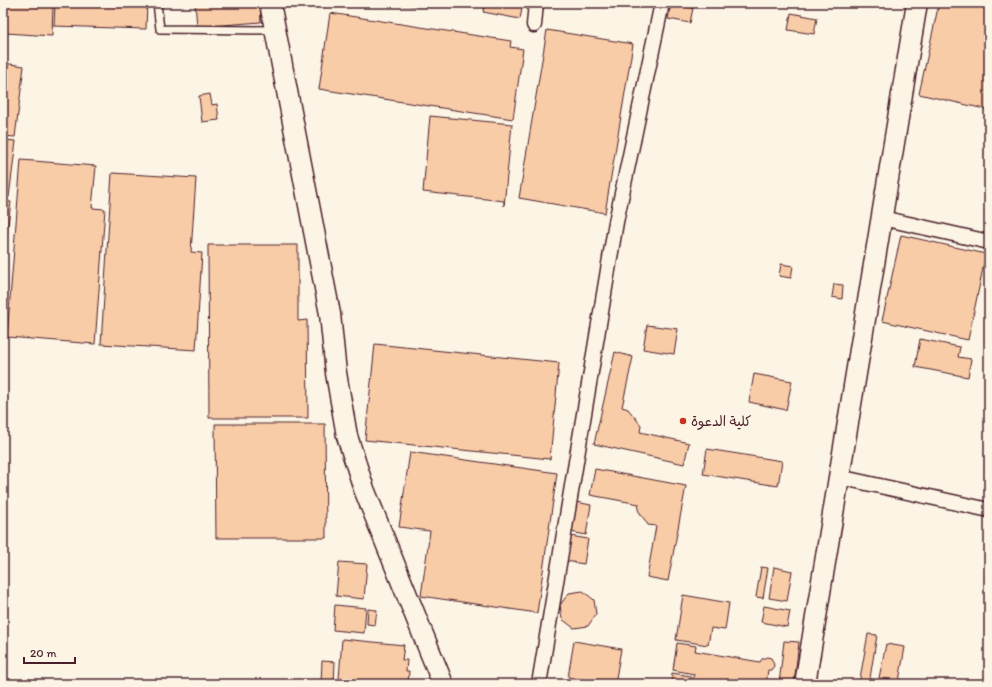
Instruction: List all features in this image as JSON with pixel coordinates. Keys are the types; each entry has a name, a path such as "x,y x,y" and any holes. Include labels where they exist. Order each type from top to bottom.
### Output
{"street":[{"path":"270,3 330,314 336,373 347,436 364,489 443,684"},
{"path":"534,25 536,3"},
{"path":"539,684 616,222 662,3"},
{"path":"805,684 917,3"},
{"path":"882,218 989,242"},
{"path":"839,477 989,510"}],"lane":[{"path":"157,3 160,30 276,30"}],"building":[{"path":"3,3 53,3 52,36 6,33 5,48 3,48"},
{"path":"55,3 147,3 146,29 54,26"},
{"path":"195,3 260,3 261,22 197,27"},
{"path":"358,3 438,3 438,7"},
{"path":"485,3 523,3 520,19 483,12"},
{"path":"939,3 989,3 989,110 919,94"},
{"path":"671,4 693,8 690,23 668,19"},
{"path":"330,13 511,41 510,47 523,49 513,119 319,89"},
{"path":"791,13 817,18 814,34 788,30"},
{"path":"547,30 633,44 605,213 519,198"},
{"path":"3,63 24,66 15,137 3,136"},
{"path":"210,94 212,105 217,104 219,120 202,122 199,96"},
{"path":"430,116 512,124 504,206 504,201 423,192"},
{"path":"3,140 16,141 9,197 3,196"},
{"path":"21,160 96,166 92,208 105,209 95,344 7,337"},
{"path":"112,173 196,178 191,252 202,253 196,350 101,344"},
{"path":"3,201 11,202 3,262"},
{"path":"901,235 986,254 968,340 882,321"},
{"path":"208,245 298,245 298,321 307,320 308,418 209,418"},
{"path":"781,264 793,266 791,278 779,276"},
{"path":"834,284 843,285 842,299 832,297"},
{"path":"647,325 678,329 674,354 643,349"},
{"path":"920,339 960,347 958,357 971,359 968,377 915,367"},
{"path":"375,344 559,363 550,459 365,440"},
{"path":"615,352 633,357 622,407 628,409 641,425 640,432 689,443 684,464 594,444"},
{"path":"754,374 792,381 786,410 749,402"},
{"path":"215,424 325,424 326,538 216,538"},
{"path":"707,449 782,461 778,486 703,474"},
{"path":"410,452 557,473 537,613 421,596 430,531 399,527"},
{"path":"595,469 686,486 668,581 647,577 656,526 648,525 638,510 639,504 590,495"},
{"path":"576,502 591,505 586,535 571,532"},
{"path":"570,536 588,539 584,564 566,561"},
{"path":"339,562 367,564 364,599 336,596"},
{"path":"761,567 768,568 763,598 756,597"},
{"path":"774,567 792,571 787,601 769,598"},
{"path":"583,591 594,600 596,614 588,626 574,628 562,619 560,605 569,593"},
{"path":"683,595 729,603 725,630 711,628 708,645 676,640"},
{"path":"335,605 366,608 364,633 333,630"},
{"path":"764,606 790,611 787,627 761,622"},
{"path":"368,609 377,610 375,625 367,624"},
{"path":"868,634 877,635 869,684 859,684"},
{"path":"342,639 404,645 402,660 407,660 406,671 409,671 408,684 339,679"},
{"path":"574,641 621,649 615,684 568,677"},
{"path":"784,641 799,642 794,684 779,684"},
{"path":"677,643 696,646 695,651 760,662 762,659 767,657 771,658 774,666 771,670 768,670 766,684 692,684 694,674 673,670"},
{"path":"886,644 905,647 899,681 879,678"},
{"path":"322,661 335,662 334,684 321,682"},
{"path":"672,673 691,676 690,684 671,684"}],"place":[{"name":"كلية الدعوة","path":"683,421"}]}
